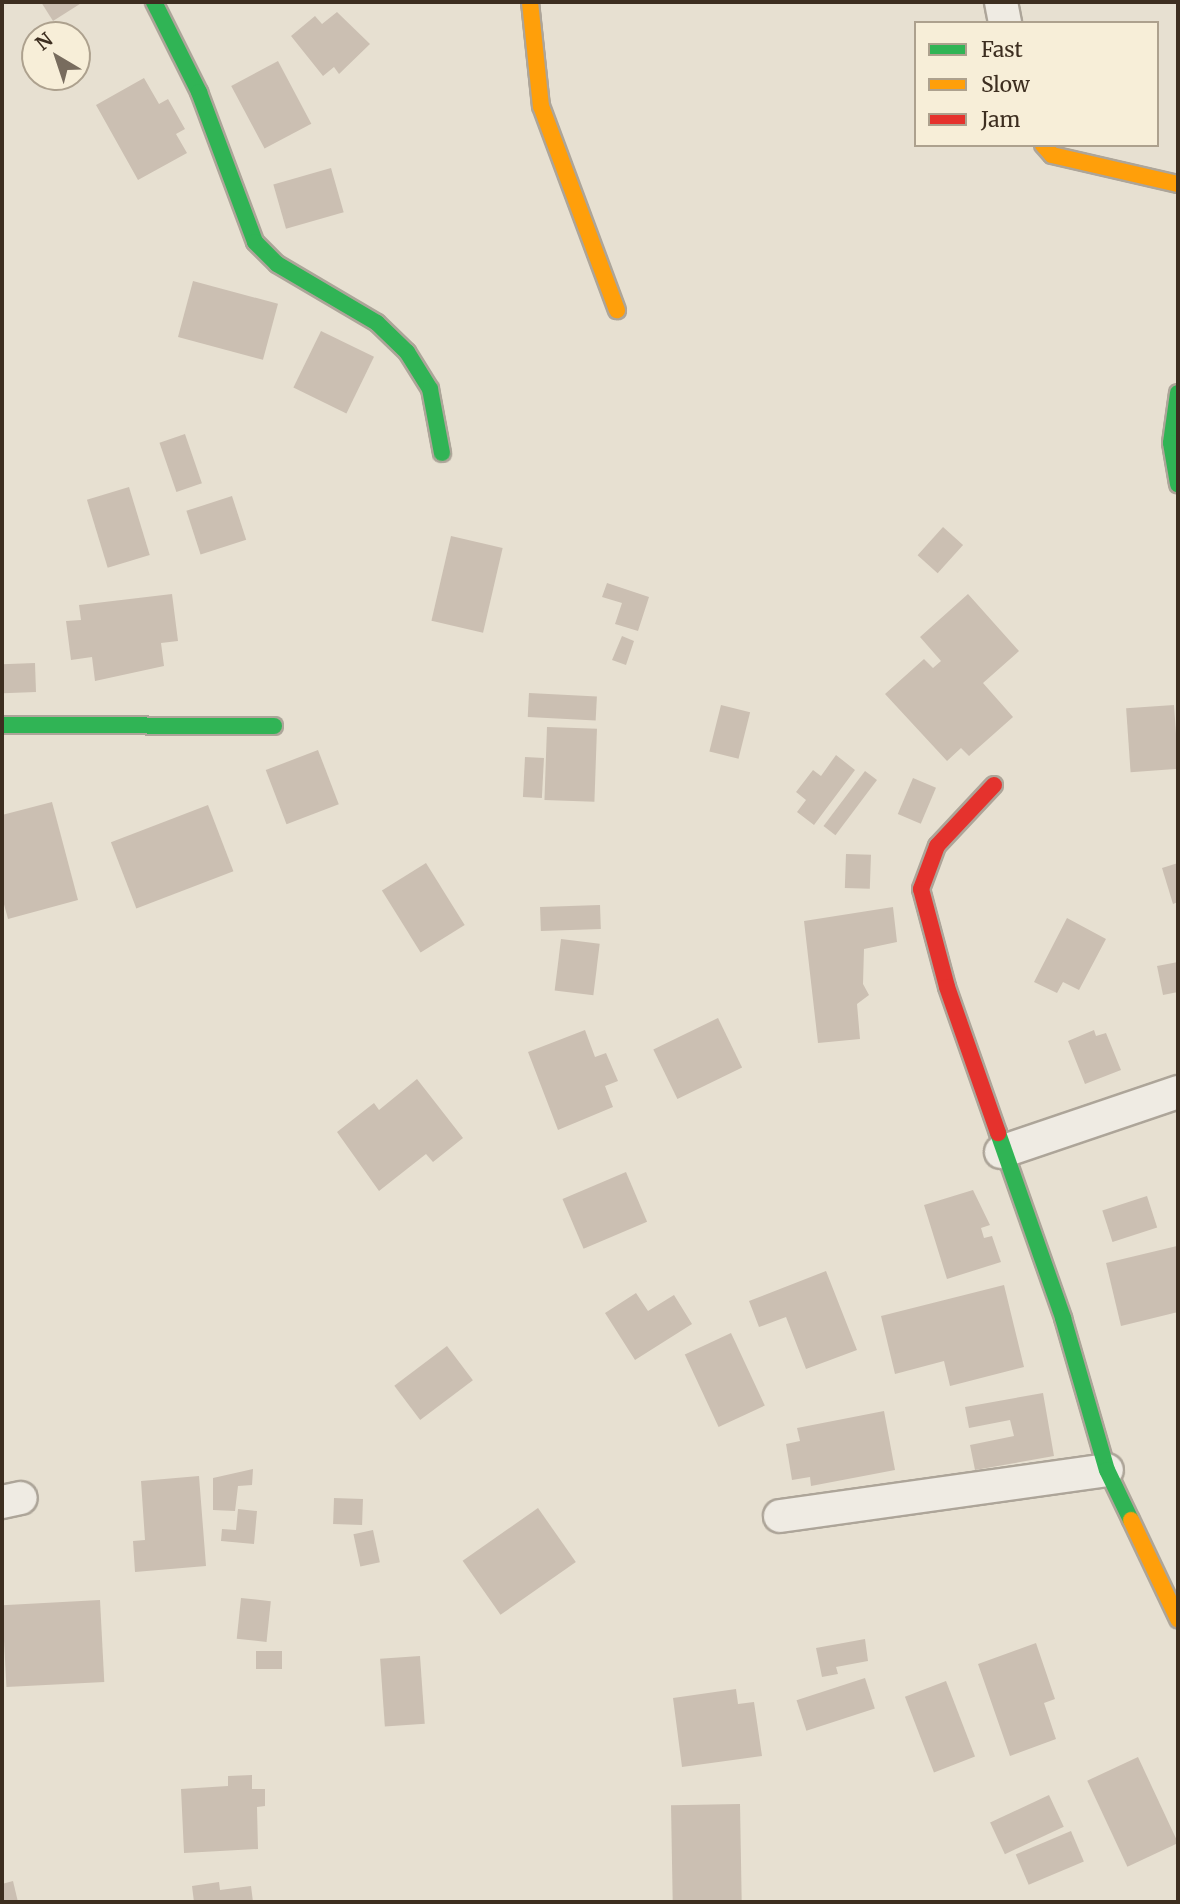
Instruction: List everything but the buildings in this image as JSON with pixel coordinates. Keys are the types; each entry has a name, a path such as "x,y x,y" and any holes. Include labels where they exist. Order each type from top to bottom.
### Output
{"street":[{"path":"154,2 199,92 255,242 277,264 377,323 408,352 430,389 442,453"},
{"path":"530,2 541,106 617,310"},
{"path":"1001,2 1005,21"},
{"path":"1045,147 1052,155 1178,184"},
{"path":"1178,393 1171,443 1178,484"},
{"path":"2,725 274,726"},
{"path":"994,785 937,846 921,889 1001,1152 1063,1318 1107,1470 1178,1619"},
{"path":"1001,1152 1178,1092"},
{"path":"780,1516 1107,1470"}],"traffic: fast":[{"path":"154,2 199,92 255,242 277,264 377,323 407,352 430,389 442,453"},
{"path":"1178,393 1171,443 1178,484"},
{"path":"2,725 274,726"},
{"path":"998,1133 1063,1318 1107,1470 1131,1520"}],"traffic: slow":[{"path":"530,2 541,106 617,310"},
{"path":"1045,147 1052,155 1178,184"},
{"path":"1131,1520 1178,1619"}],"traffic: jam":[{"path":"994,785 937,846 921,889 947,987 998,1133"}]}
